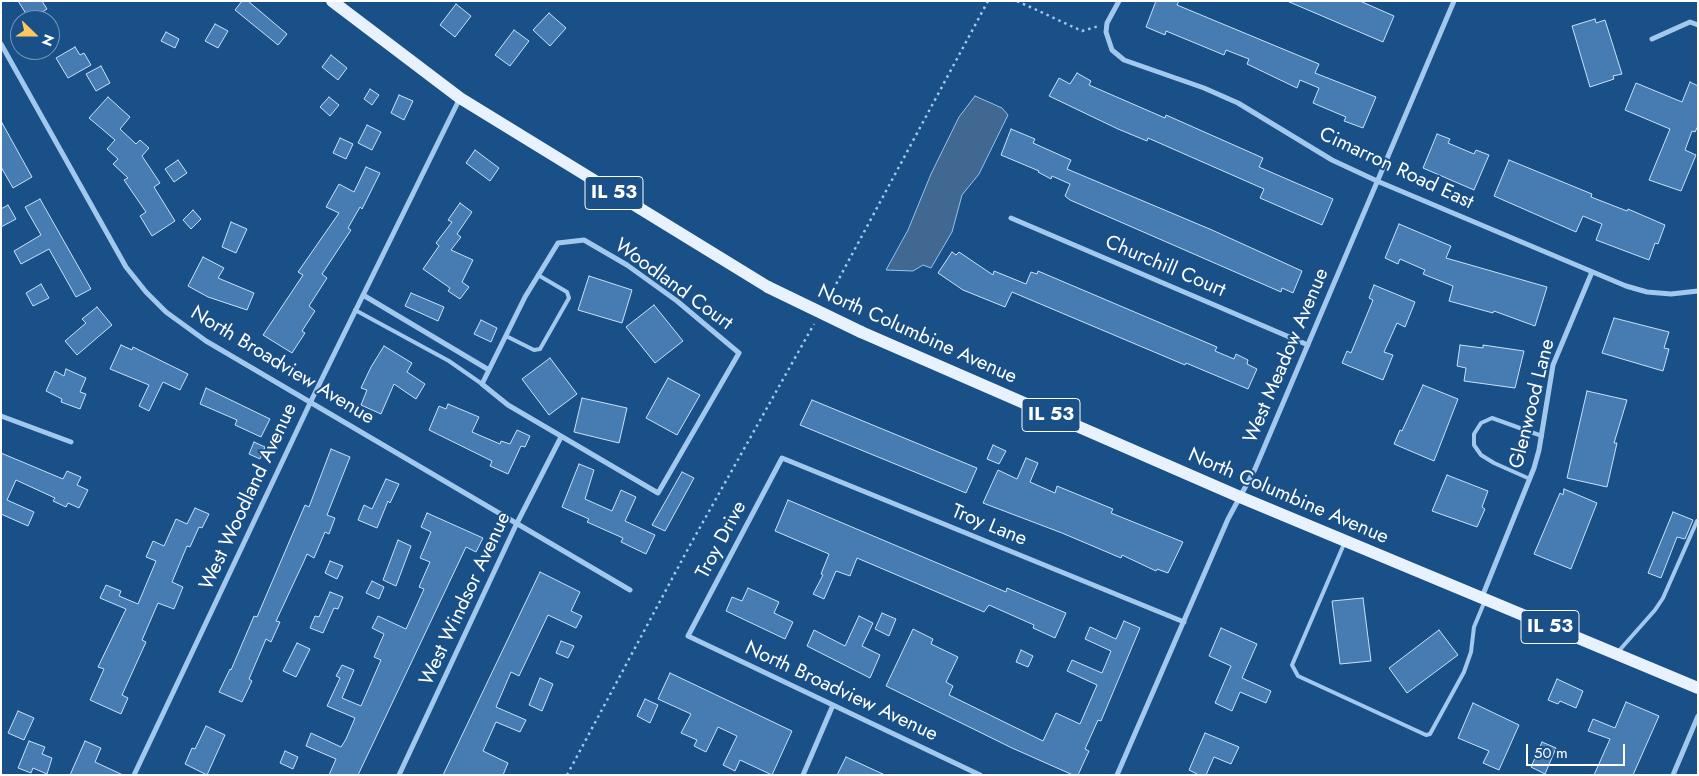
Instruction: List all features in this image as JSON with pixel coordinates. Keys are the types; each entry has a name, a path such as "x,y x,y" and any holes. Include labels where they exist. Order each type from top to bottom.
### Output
{"main road":[{"name":"North Columbine Avenue","path":"332,1 460,98 768,287 861,332 1240,497 1483,600 1698,688"}],"street":[{"path":"1107,23 1119,1"},
{"name":"West Meadow Avenue","path":"1116,775 1228,519 1255,470 1454,1"},
{"path":"1652,39 1690,22 1698,25"},
{"name":"Cimarron Road East","path":"1107,23 1108,42 1112,50 1124,60 1204,88 1238,103 1332,160 1377,181 1592,272 1647,292 1671,294 1698,290"},
{"name":"North Broadview Avenue","path":"1,44 126,267 140,286 166,312 185,327 516,525 630,590"},
{"name":"West Woodland Avenue","path":"134,775 310,401 460,98"},
{"name":"Churchill Court","path":"1011,218 1308,344"},
{"name":"Woodland Court","path":"584,240 627,265 677,301 739,353 658,494 508,405 482,384 506,336 538,275 558,243 584,240"},
{"name":"Glenwood Lane","path":"1483,600 1530,479 1542,436 1554,365 1592,272"},
{"path":"363,295 489,370"},
{"path":"1,416 71,442"},
{"name":"West Windsor Avenue","path":"400,775 516,525 561,437"},
{"name":"Troy Lane","path":"782,458 1184,622"},
{"name":"Troy Drive","path":"688,636 782,458"},
{"name":"North Broadview Avenue","path":"688,636 980,775"},
{"path":"803,775 833,705"},
{"path":"1672,775 1698,716"}],"lane":[{"path":"506,336 534,350 540,350 568,298 567,292 538,275"},
{"path":"355,310 449,361 482,384"},
{"path":"1530,479 1481,455 1474,445 1474,434 1481,423 1492,418 1542,436"},
{"path":"1616,654 1655,610 1663,598 1697,520"},
{"path":"1345,541 1292,665 1298,676 1426,735 1430,734 1464,672 1471,652 1474,627 1483,600"}],"path":[{"path":"827,302 988,1"},
{"path":"1017,1 1082,31 1107,23"},
{"path":"567,775 689,547 817,318"}],"water":[{"path":"975,96 1002,108 1008,115 979,174 962,195 952,232 931,268 923,265 913,271 886,270 908,230 931,174 959,117"}],"building":[{"path":"18,1 42,1 47,9 45,10 24,10"},
{"path":"242,1 248,1 287,34 278,45 235,10"},
{"path":"1156,1 1179,1 1177,5 1319,64 1315,73 1376,97 1363,128 1344,121 1346,117 1313,103 1319,88 1300,80 1297,88 1247,64 1249,59 1226,50 1224,55 1166,31 1165,35 1146,27"},
{"path":"1287,1 1360,1 1394,16 1383,42"},
{"path":"456,4 471,16 455,37 440,25"},
{"path":"549,13 566,28 550,46 533,30"},
{"path":"1595,19 1596,23 1605,20 1622,74 1613,76 1614,79 1590,87 1572,26"},
{"path":"215,24 228,31 218,48 205,41"},
{"path":"514,30 529,41 510,66 495,55"},
{"path":"166,32 179,39 175,48 161,41"},
{"path":"75,47 80,55 84,53 91,65 68,78 57,60 60,60 60,56"},
{"path":"331,55 347,68 338,80 322,67"},
{"path":"101,66 110,83 96,91 86,74"},
{"path":"1077,73 1091,81 1089,85 1165,118 1166,115 1263,158 1259,167 1333,199 1322,225 1260,198 1264,189 1148,138 1147,141 1118,129 1049,96 1059,78 1070,84"},
{"path":"1690,82 1698,86 1698,126 1695,132 1692,131 1685,150 1696,155 1681,191 1649,180 1670,129 1625,110 1636,83 1682,102"},
{"path":"370,89 379,95 372,105 364,99"},
{"path":"399,95 413,101 404,120 391,113"},
{"path":"108,97 130,117 120,129 136,144 140,140 149,148 142,156 160,183 154,187 175,221 152,236 140,216 146,212 124,180 128,178 113,164 118,159 107,149 115,140 89,118"},
{"path":"329,97 339,105 330,116 320,107"},
{"path":"1,121 32,177 13,188 1,167"},
{"path":"367,125 381,132 372,150 358,143"},
{"path":"1011,129 1035,139 1033,143 1071,160 1067,169 1212,230 1302,271 1293,293 1282,288 1281,292 1070,200 1065,196 1070,184 1052,176 1051,179 1039,171 1001,155"},
{"path":"1437,134 1450,139 1448,143 1474,154 1476,150 1489,155 1474,190 1423,168"},
{"path":"340,138 353,144 346,159 333,153"},
{"path":"475,150 499,168 490,181 466,163"},
{"path":"178,160 187,173 174,182 165,169"},
{"path":"1509,160 1592,194 1591,197 1627,211 1628,209 1665,225 1658,244 1655,243 1649,260 1596,240 1602,224 1583,216 1576,232 1494,196"},
{"path":"366,167 380,173 362,209 360,207 348,228 351,230 322,274 327,278 309,306 315,311 302,331 305,333 292,353 263,335 303,275 298,272 339,213 326,207 339,184 354,192"},
{"path":"40,199 91,289 76,297 49,249 21,264 14,251 41,235 25,207"},
{"path":"460,203 472,212 457,234 461,237 451,250 473,260 462,282 469,287 460,299 448,291 450,288 423,269 439,246 436,243 452,222 448,220"},
{"path":"8,205 16,219 1,227 1,209"},
{"path":"193,210 201,219 191,229 183,220"},
{"path":"231,222 247,229 236,253 222,247"},
{"path":"1399,224 1451,246 1446,258 1547,287 1535,326 1494,311 1493,313 1449,301 1453,286 1423,274 1425,270 1400,259 1398,264 1385,258"},
{"path":"952,252 956,255 959,252 993,275 994,271 1026,284 1031,272 1037,274 1038,271 1217,347 1215,351 1234,359 1236,354 1248,360 1247,364 1257,369 1248,389 1186,363 1185,365 1012,292 1005,307 963,290 938,273"},
{"path":"203,257 224,268 218,278 254,293 247,310 208,297 188,286"},
{"path":"589,276 632,290 622,323 578,310"},
{"path":"41,284 49,298 33,306 26,293"},
{"path":"1374,285 1415,302 1405,327 1397,323 1384,352 1393,355 1383,380 1342,363 1347,351 1351,353 1373,300 1369,298"},
{"path":"411,293 444,307 438,321 405,306"},
{"path":"654,305 683,341 655,363 626,327"},
{"path":"97,307 112,325 77,355 65,341 86,323 82,319"},
{"path":"1614,318 1669,332 1664,348 1669,349 1663,371 1602,353"},
{"path":"481,320 497,328 491,342 474,334"},
{"path":"121,345 132,350 133,347 188,374 180,390 163,382 149,411 139,406 149,385 110,369"},
{"path":"1460,345 1483,348 1483,345 1524,351 1515,388 1464,381 1466,368 1457,366"},
{"path":"384,346 412,363 407,372 425,384 416,399 394,384 381,414 361,405 367,390 361,388"},
{"path":"550,358 577,394 549,415 522,379"},
{"path":"66,369 86,378 80,392 86,394 80,409 61,402 62,399 46,391 55,371 64,376"},
{"path":"668,378 700,395 677,435 646,418"},
{"path":"1423,385 1458,399 1434,461 1394,444"},
{"path":"206,388 270,419 261,437 235,425 237,420 200,404"},
{"path":"1587,391 1627,400 1614,443 1617,443 1607,487 1567,478"},
{"path":"582,398 627,408 619,443 574,432"},
{"path":"812,400 977,468 966,493 800,425"},
{"path":"448,404 479,417 472,432 500,444 501,441 510,444 517,430 530,436 525,447 521,446 508,474 490,466 492,461 429,430 439,406 446,409"},
{"path":"254,442 265,447 260,459 249,454"},
{"path":"993,445 1006,451 999,464 987,459"},
{"path":"331,449 350,457 327,515 335,518 329,534 325,532 314,558 307,554 276,621 280,622 271,642 266,639 249,679 252,681 242,702 219,692 231,670 254,616 257,617 305,505 309,507"},
{"path":"1,453 63,479 67,471 81,477 77,485 88,490 79,508 68,503 66,507 53,501 55,498 16,480 7,500 34,512 28,526 1,514"},
{"path":"1026,458 1038,463 1030,482 1055,493 1057,486 1113,509 1111,513 1183,542 1168,573 1157,569 1156,571 1122,555 1121,558 983,503 998,470 1017,479"},
{"path":"579,464 594,470 585,499 612,511 621,490 636,497 625,521 655,535 646,554 621,542 623,538 587,522 589,519 562,507"},
{"path":"682,472 694,478 665,531 652,525"},
{"path":"1447,475 1488,491 1482,507 1485,509 1477,527 1432,511"},
{"path":"386,479 399,484 390,503 388,501 377,528 358,520 364,505 372,509"},
{"path":"1564,489 1597,503 1571,569 1534,554 1560,493 1563,495"},
{"path":"788,500 1006,592 1007,588 1066,613 1055,638 1033,628 1034,625 989,605 984,612 857,558 850,576 836,571 824,599 813,594 823,575 821,574 829,554 775,531"},
{"path":"195,508 209,514 202,528 199,527 190,547 187,546 172,582 183,587 174,609 158,603 142,640 146,642 122,695 128,698 121,714 90,700 104,669 98,667 126,609 100,598 106,585 121,591 119,596 138,604 156,561 146,557 153,541 164,546 176,519 187,524"},
{"path":"1673,512 1693,520 1685,539 1677,537 1661,578 1648,573"},
{"path":"427,513 483,538 476,552 466,547 358,775 329,775 336,759 306,746 311,733 341,747 346,739 355,718 327,706 340,678 336,676 342,665 354,670 342,698 361,706 381,660 374,657 384,634 372,628 378,616 406,629 424,589 419,587 430,562 420,558 431,532 421,527"},
{"path":"398,540 411,546 396,586 383,580"},
{"path":"330,561 343,566 337,579 325,573"},
{"path":"540,572 580,592 571,611 582,616 576,628 548,615 519,676 511,672 496,707 526,720 520,732 496,722 483,751 508,763 503,775 443,775"},
{"path":"372,581 384,587 379,599 366,593"},
{"path":"748,588 779,602 774,613 793,622 785,639 726,611 732,597 742,601"},
{"path":"330,592 343,597 338,609 334,608 323,633 310,628 315,616 319,617"},
{"path":"1363,598 1371,661 1340,664 1332,601"},
{"path":"882,613 896,619 889,636 875,629"},
{"path":"859,616 873,623 862,646 880,655 870,678 807,646 814,630 845,646"},
{"path":"1124,621 1140,628 1101,721 1098,720 1085,749 1089,751 1078,775 1073,775 1012,748 886,686 913,629 933,639 931,644 958,657 946,682 953,686 949,695 1043,741 1056,713 1080,724 1097,685 1067,671 1072,660 1102,673 1111,651 1085,639 1090,627 1116,639"},
{"path":"1221,628 1257,644 1242,678 1271,691 1266,703 1240,692 1232,711 1215,703 1231,666 1209,656"},
{"path":"1439,630 1458,655 1407,693 1389,668"},
{"path":"561,641 574,646 568,658 556,653"},
{"path":"297,643 310,649 296,677 283,671"},
{"path":"1021,650 1033,656 1028,667 1016,662"},
{"path":"670,673 792,731 772,775 740,760 735,771 723,765 737,736 718,727 706,752 694,746 697,740 681,733 691,714 658,699"},
{"path":"540,678 553,684 542,711 529,705"},
{"path":"1557,679 1583,691 1576,708 1560,701 1558,704 1548,700"},
{"path":"645,699 658,705 650,723 637,716"},
{"path":"1626,702 1659,716 1633,775 1594,775 1610,739 1588,731 1593,719 1615,728"},
{"path":"1473,703 1519,725 1499,770 1483,763 1489,751 1458,738"},
{"path":"18,711 34,718 24,740 8,733"},
{"path":"206,726 225,735 207,775 185,764 192,748 195,749"},
{"path":"1205,733 1239,747 1231,764 1214,757 1206,775 1199,775 1189,770"},
{"path":"29,741 45,747 42,754 52,758 47,774 33,768 31,773 18,768"},
{"path":"85,741 101,748 95,762 123,775 70,775"},
{"path":"1542,742 1556,748 1545,774 1531,767"},
{"path":"285,751 298,757 293,769 280,763"},
{"path":"846,757 885,775 837,775"}]}
